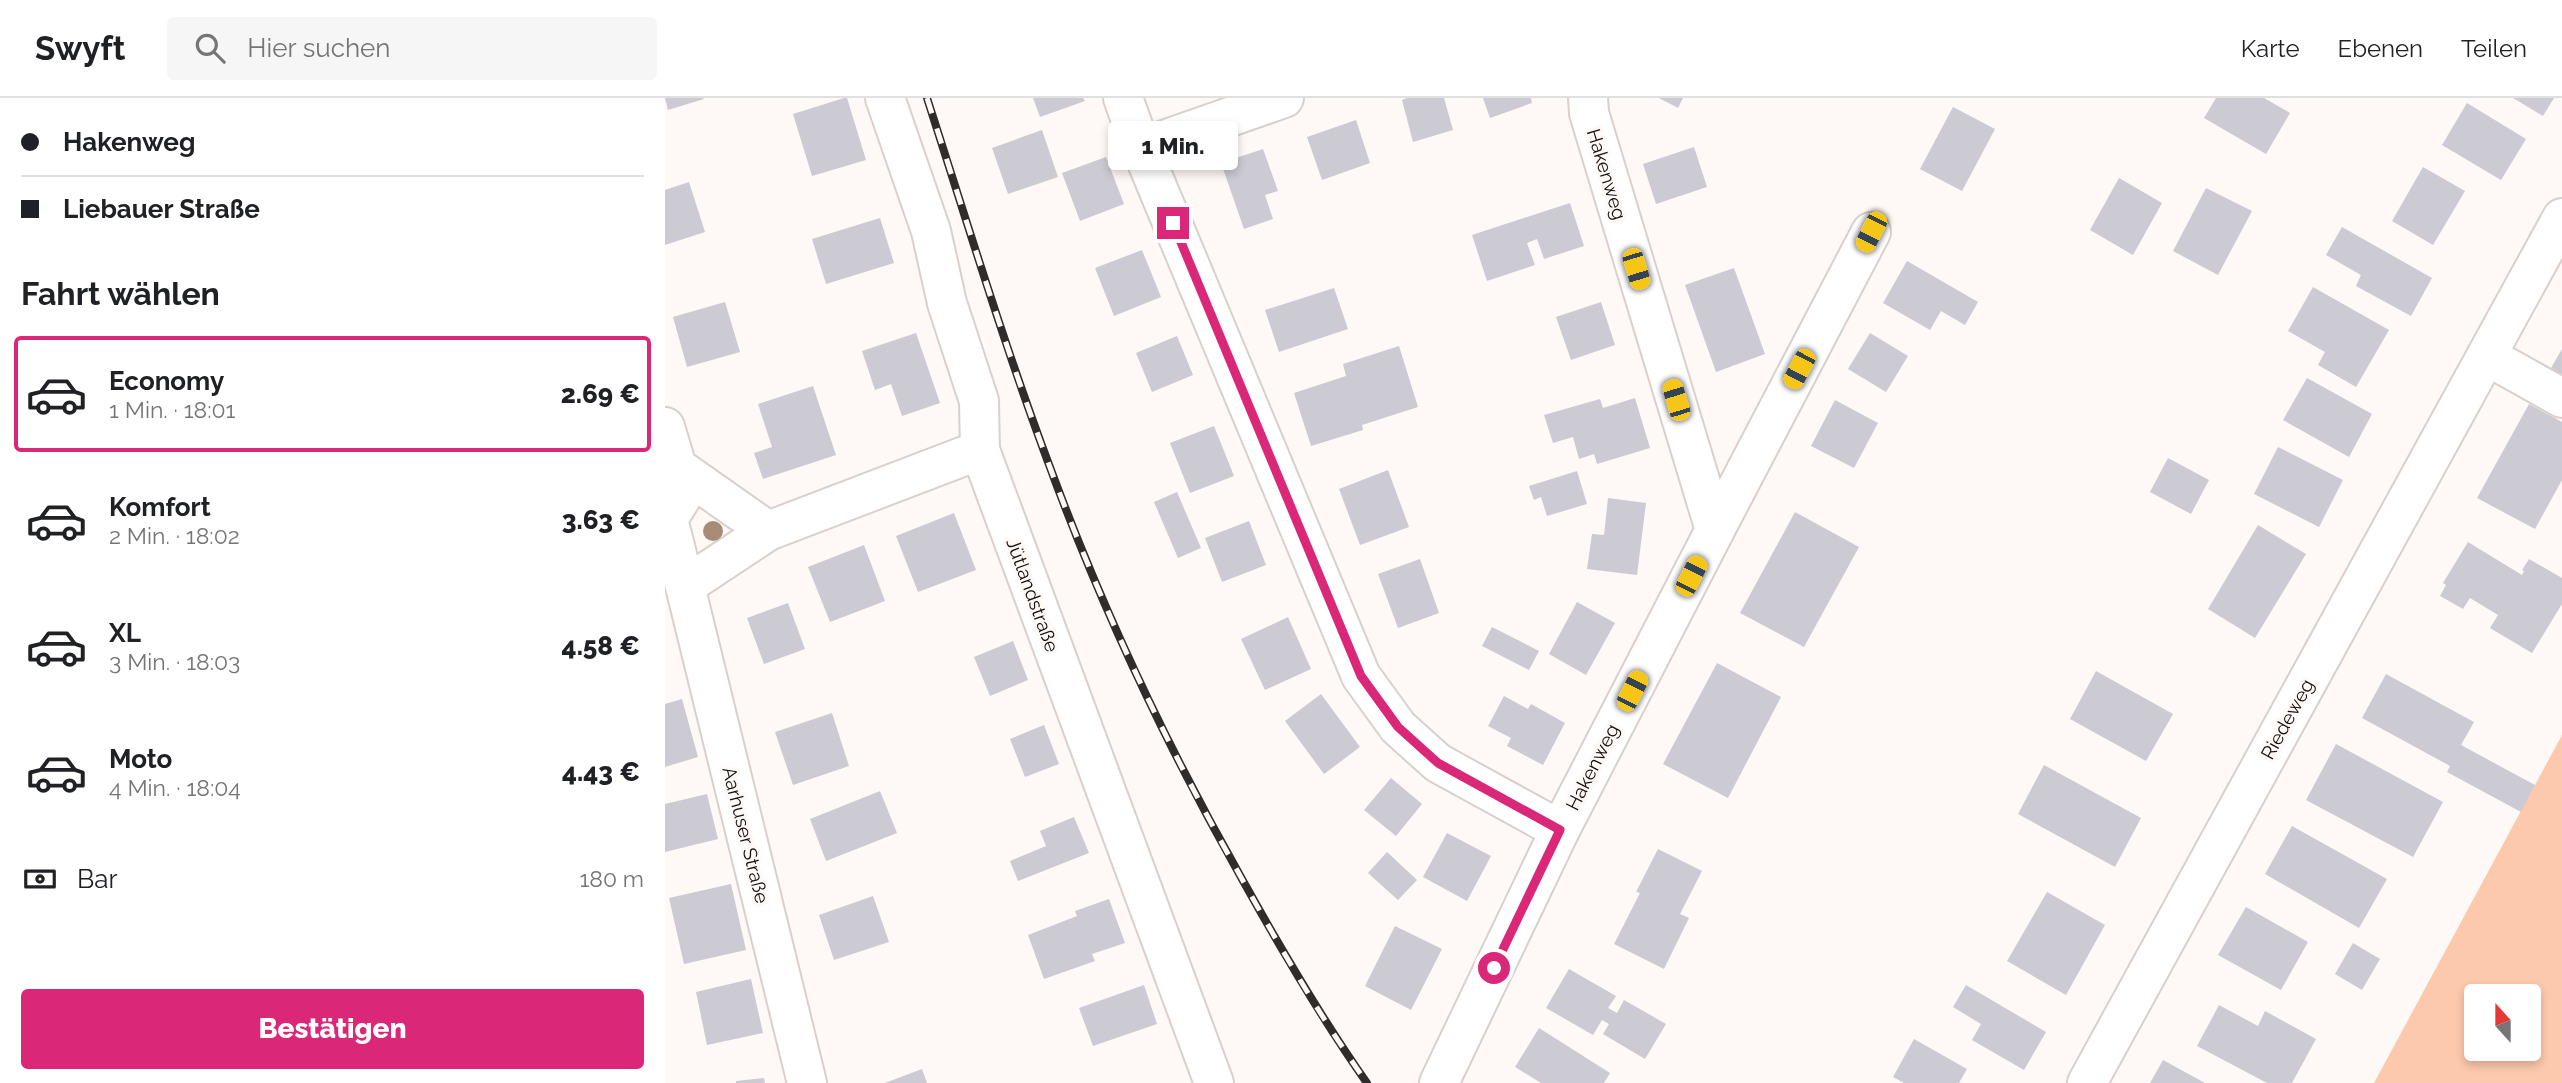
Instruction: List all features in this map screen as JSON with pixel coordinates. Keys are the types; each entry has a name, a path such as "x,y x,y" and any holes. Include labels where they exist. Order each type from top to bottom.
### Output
{"street":[{"name":"Jütlandstraße","path":"885,98 931,231 947,303 979,401 980,450 1214,1083"},
{"path":"1123,98 1361,676 1398,727 1438,763 1560,830"},
{"path":"1142,148 1284,98"},
{"name":"Hakenweg","path":"1588,98 1589,113 1715,530"},
{"name":"Riedeweg","path":"2087,1083 2562,218"},
{"name":"Hakenweg","path":"1439,1083 1560,830 1871,232"},
{"path":"2487,355 2562,398"},
{"name":"Aarhuser Straße","path":"665,427 685,492 668,519 807,1083"},
{"path":"685,586 768,531 980,450"},
{"path":"677,467 768,531"}],"shaded area":[{"path":"2562,735 2562,1083 2374,1083"}],"building":[{"path":"665,98 703,98 704,99 668,110"},
{"path":"847,98 866,160 812,176 793,114"},
{"path":"1033,98 1083,98 1085,101 1040,117"},
{"path":"1444,98 1453,130 1413,142 1402,100"},
{"path":"1483,98 1531,98 1532,103 1490,118"},
{"path":"1659,98 1683,98 1678,108"},
{"path":"2216,98 2264,98 2290,113 2266,154 2204,118"},
{"path":"2513,98 2554,98 2543,116"},
{"path":"2467,103 2526,139 2501,180 2442,145"},
{"path":"1953,107 1995,129 1962,191 1920,169"},
{"path":"1356,120 1370,163 1322,180 1307,137"},
{"path":"1042,130 1058,177 1008,194 992,148"},
{"path":"1694,147 1707,187 1656,204 1643,164"},
{"path":"1263,149 1278,191 1265,195 1273,219 1244,229 1221,163"},
{"path":"1106,157 1124,204 1080,221 1062,173"},
{"path":"2423,167 2465,191 2433,245 2392,221"},
{"path":"2119,178 2162,203 2133,255 2090,230"},
{"path":"689,182 705,232 665,245 665,190"},
{"path":"2206,188 2252,211 2218,275 2173,251"},
{"path":"1570,203 1584,246 1544,259 1537,239 1527,243 1535,265 1487,281 1472,235"},
{"path":"880,218 894,263 826,284 812,239"},
{"path":"2342,227 2432,278 2411,316 2356,286 2361,275 2326,255"},
{"path":"1142,250 1161,297 1114,316 1095,268"},
{"path":"1907,261 1978,302 1965,325 1941,311 1930,330 1883,303"},
{"path":"1734,268 1765,354 1716,372 1685,285"},
{"path":"2313,287 2389,330 2356,387 2318,365 2325,352 2288,331"},
{"path":"1334,288 1348,329 1279,352 1265,310"},
{"path":"725,302 740,352 687,367 673,317"},
{"path":"1601,302 1615,345 1571,360 1556,317"},
{"path":"916,333 940,403 902,416 891,384 875,390 862,351"},
{"path":"1870,333 1908,356 1886,392 1848,369"},
{"path":"1177,336 1193,375 1152,392 1136,353"},
{"path":"1399,346 1418,407 1362,425 1363,430 1311,446 1294,393 1346,376 1343,364"},
{"path":"2562,349 2562,390 2544,380"},
{"path":"2307,378 2372,414 2349,457 2283,420"},
{"path":"813,386 836,455 763,479 754,453 772,447 758,404"},
{"path":"1635,398 1650,448 1597,464 1594,454 1579,459 1573,437 1553,443 1544,415 1600,399 1603,408"},
{"path":"1835,400 1878,423 1854,468 1811,446"},
{"path":"2529,404 2562,422 2562,480 2535,529 2477,498"},
{"path":"1214,426 1234,476 1190,493 1170,443"},
{"path":"2278,447 2343,480 2319,527 2254,494"},
{"path":"2168,458 2209,480 2191,514 2150,492"},
{"path":"1388,470 1409,527 1360,545 1339,489"},
{"path":"1577,471 1587,504 1547,516 1541,497 1534,500 1529,486"},
{"path":"1177,492 1201,548 1178,558 1154,502"},
{"path":"1608,498 1646,503 1637,575 1587,569 1592,534 1604,535"},
{"path":"1795,512 1859,547 1804,647 1740,613"},
{"path":"954,513 976,570 918,592 896,536"},
{"path":"1249,521 1266,565 1222,582 1205,538"},
{"path":"2258,525 2306,554 2255,638 2208,609"},
{"path":"2468,542 2522,575 2529,559 2562,578 2562,604 2532,653 2490,628 2498,615 2470,598 2463,609 2440,596 2446,585 2443,583"},
{"path":"864,545 885,601 830,622 808,567"},
{"path":"1420,559 1439,613 1398,628 1378,574"},
{"path":"1577,602 1615,623 1586,675 1549,654"},
{"path":"788,603 805,649 764,664 747,618"},
{"path":"1288,617 1311,669 1265,690 1241,639"},
{"path":"1492,627 1539,651 1529,670 1482,646"},
{"path":"1013,641 1028,680 990,696 974,657"},
{"path":"1717,663 1781,697 1728,798 1663,764"},
{"path":"2096,671 2173,714 2146,761 2070,719"},
{"path":"2386,674 2474,722 2461,745 2535,785 2521,812 2447,772 2450,766 2362,718"},
{"path":"1321,694 1360,747 1324,774 1285,721"},
{"path":"1504,696 1528,709 1531,704 1565,723 1543,765 1507,746 1511,738 1488,726"},
{"path":"682,699 698,757 665,767 665,704"},
{"path":"832,713 849,766 793,785 775,732"},
{"path":"1044,725 1059,764 1025,777 1010,739"},
{"path":"2336,744 2443,802 2413,857 2306,800"},
{"path":"2044,765 2141,818 2115,867 2018,814"},
{"path":"1391,778 1422,804 1396,836 1364,810"},
{"path":"880,791 897,833 826,861 810,819"},
{"path":"707,794 718,839 665,852 665,804"},
{"path":"1074,817 1089,853 1018,881 1010,861 1046,846 1040,831"},
{"path":"2292,826 2387,879 2359,928 2265,874"},
{"path":"1447,833 1491,856 1467,901 1423,877"},
{"path":"1658,849 1702,871 1680,914 1689,918 1664,969 1614,944 1640,893 1636,892"},
{"path":"1387,852 1417,880 1398,900 1368,873"},
{"path":"731,884 746,950 684,964 669,898"},
{"path":"2047,892 2105,925 2066,995 2007,961"},
{"path":"873,896 889,942 834,960 819,915"},
{"path":"1109,899 1125,943 1092,954 1095,961 1044,979 1028,935 1077,916 1075,911"},
{"path":"2246,907 2308,942 2281,990 2218,955"},
{"path":"1395,926 1442,949 1411,1010 1365,986"},
{"path":"2353,943 2380,959 2362,990 2335,974"},
{"path":"1569,969 1616,996 1608,1008 1617,1013 1624,1000 1666,1024 1645,1059 1603,1034 1609,1024 1602,1020 1593,1035 1546,1008"},
{"path":"751,979 763,1033 707,1045 696,992"},
{"path":"1144,985 1157,1024 1093,1046 1079,1008"},
{"path":"1966,985 2046,1032 2024,1070 1972,1040 1981,1024 1953,1007"},
{"path":"2219,1005 2258,1026 2265,1011 2316,1039 2292,1083 2267,1083 2197,1046"},
{"path":"1539,1028 1610,1073 1604,1083 1541,1083 1515,1067"},
{"path":"1914,1039 1967,1069 1959,1083 1904,1083 1893,1077"},
{"path":"2163,1060 2205,1083 2150,1083"},
{"path":"922,1069 927,1083 885,1083"},
{"path":"764,1078 765,1083 736,1083 736,1081"}],"railway":[{"path":"927,98 1034,424 1071,523 1115,627 1188,780 1215,830 1302,983 1367,1083"}],"route":[{"path":"1173,223 1361,676 1398,727 1438,763 1560,830 1494,968"}]}
